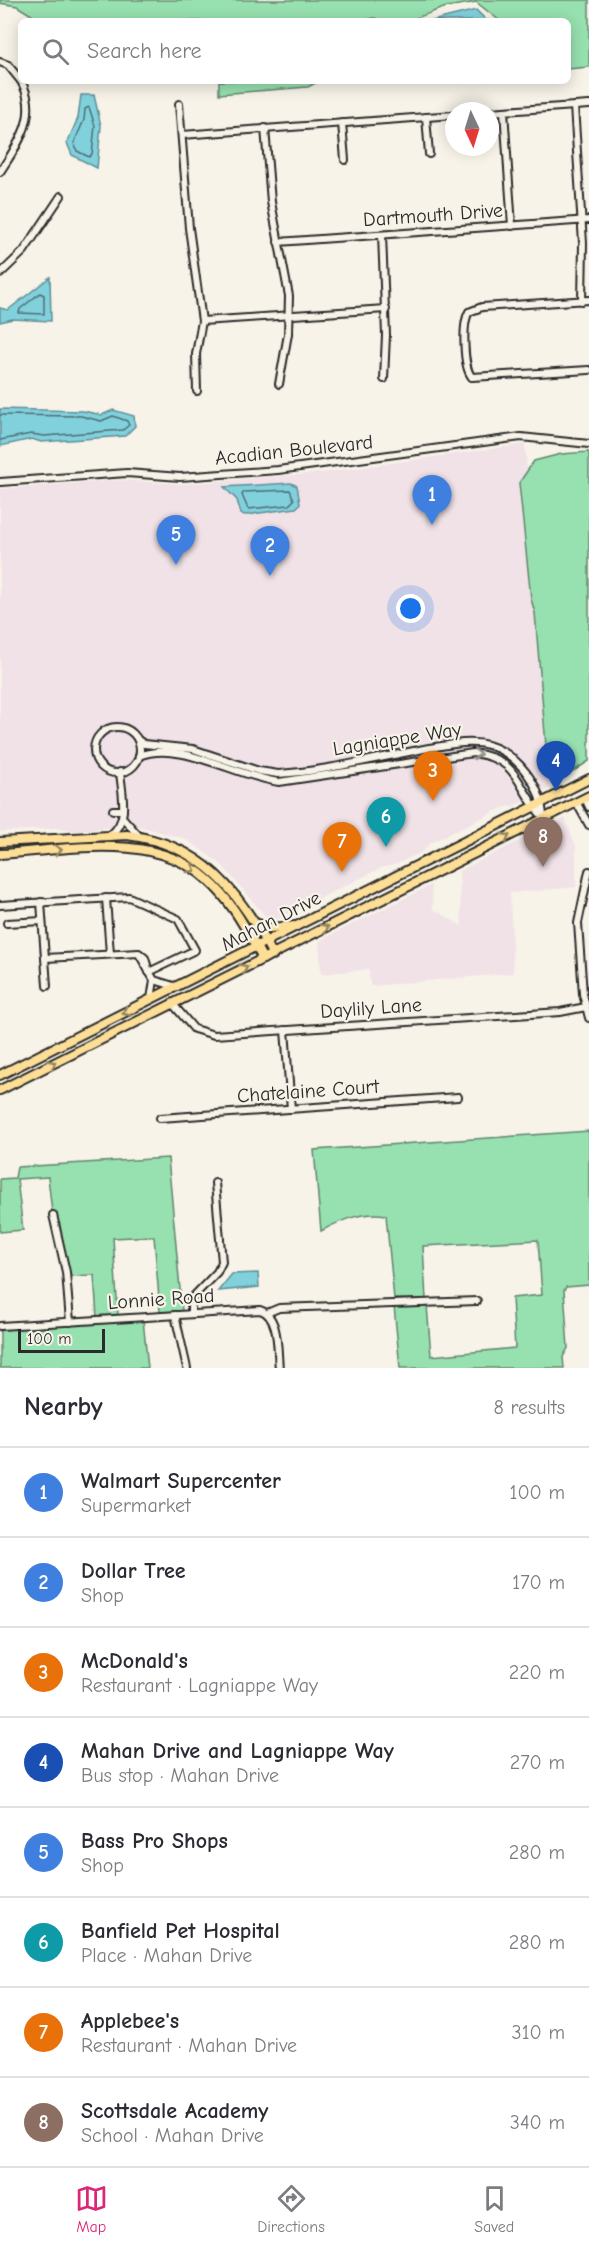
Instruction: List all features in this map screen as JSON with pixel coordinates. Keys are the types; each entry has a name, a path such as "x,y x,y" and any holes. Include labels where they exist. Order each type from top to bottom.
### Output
{"main road":[{"name":"Mahan Drive","path":"0,1075 589,779"},
{"name":"Mahan Drive","path":"0,1090 587,797"},
{"path":"0,842 110,835 139,836 178,848 199,860 234,893 273,955"},
{"path":"0,854 103,847 137,848 166,856 209,880 235,911 263,960"},
{"path":"423,880 421,874 426,862"},
{"path":"254,923 270,928 301,925"},
{"path":"92,1044 92,1036 102,1024"}],"street":[{"path":"0,62 8,65 18,77"},
{"path":"0,172 3,160 24,134 29,114 29,102 22,84"},
{"path":"179,104 188,216 202,321 196,354 197,391"},
{"path":"499,111 589,105"},
{"path":"574,106 585,221 585,300 466,310 464,325 471,379 589,370"},
{"path":"504,111 512,226"},
{"path":"182,135 445,116"},
{"path":"426,117 429,154"},
{"path":"342,123 345,159"},
{"path":"265,128 270,201 288,289 289,315 279,384"},
{"path":"0,274 24,251 61,196"},
{"name":"Dartmouth Drive","path":"278,242 585,221"},
{"path":"382,234 386,309 384,378"},
{"path":"202,321 386,309"},
{"name":"Acadian Boulevard","path":"0,482 127,473 180,477 278,470 521,437 589,444"},
{"path":"111,728 127,729 138,740 139,756 130,769 120,772 106,770 99,765 94,751 98,736 111,728"},
{"name":"Lagniappe Way","path":"138,740 144,744 193,753 272,777 336,773 473,753 488,755 512,768 534,807 543,818"},
{"path":"193,753 195,741"},
{"name":"Lagniappe Way","path":"272,777 455,744 487,745 516,760 529,777 543,803 543,818"},
{"path":"84,752 94,751"},
{"name":"Lagniappe Way","path":"139,756 147,752 193,753"},
{"path":"398,754 399,763"},
{"path":"334,765 336,773"},
{"path":"110,835 119,827 123,813 120,772"},
{"path":"587,797 589,807"},
{"path":"576,802 589,825"},
{"path":"113,810 123,813 139,836"},
{"path":"589,871 578,923 589,1018"},
{"path":"0,905 129,897 178,919 195,950 149,972"},
{"path":"106,898 110,954"},
{"path":"41,902 47,986"},
{"path":"7,923 42,921"},
{"path":"45,958 139,953 145,958 154,980 151,999"},
{"path":"154,980 178,987"},
{"name":"Daylily Lane","path":"171,1003 186,1023 203,1034 229,1035 560,1012 586,1007"},
{"path":"285,1030 291,1108"},
{"name":"Chatelaine Court","path":"160,1118 458,1097"},
{"path":"191,1314 191,1299 217,1272 222,1262 215,1183"},
{"path":"53,1215 66,1272 70,1322"},
{"name":"Lonnie Road","path":"0,1326 245,1310 267,1313 279,1308 477,1301"},
{"path":"267,1313 274,1326 279,1368"},
{"path":"175,1315 187,1368"}],"shaded area":[{"path":"525,444 550,788 516,805 500,809 430,843 422,852 381,868 274,921 267,918 221,864 186,839 135,825 72,831 56,828 0,832 0,489 119,480 181,484 321,473"},
{"path":"565,818 576,847 576,887 510,893 513,973 370,986 369,969 321,974 319,941 431,885 433,909 462,926 459,871"}],"green space":[{"path":"0,0 589,0 589,67 571,69 571,18 496,18 476,2 447,7 417,18 36,18 17,6 0,3"},
{"path":"219,84 314,84 308,87 219,94"},
{"path":"589,452 589,761 563,778 547,758 535,613 531,599 519,483 534,461 561,454"},
{"path":"589,1131 589,1285 566,1287 564,1290 568,1348 563,1357 564,1368 400,1368 394,1306 427,1305 431,1356 515,1348 512,1298 542,1295 538,1240 423,1246 426,1299 394,1299 386,1215 369,1214 352,1217 321,1231 314,1150"},
{"path":"168,1158 182,1311 160,1312 154,1236 113,1238 118,1315 97,1317 94,1275 69,1276 60,1225 54,1211 52,1212 48,1177 17,1179 23,1230 0,1232 0,1179 15,1178 17,1167"},
{"path":"143,1320 148,1368 0,1368 0,1330"}],"water":[{"path":"476,10 484,18 444,18"},
{"path":"81,95 94,95 101,126 97,168 72,155 67,143 78,118"},
{"path":"50,277 51,321 12,319 0,322 0,308 8,310"},
{"path":"0,409 83,411 102,415 113,410 134,416 135,426 125,436 41,442 32,439 0,446"},
{"path":"291,483 297,486 300,504 296,508 246,515 241,514 237,500 224,487"},
{"path":"258,1273 259,1287 218,1291 232,1274"}],"place":[{"name":"Walmart Supercenter","path":"432,525"},
{"name":"Bass Pro Shops","path":"176,565"},
{"name":"Dollar Tree","path":"270,576"},
{"name":"Mahan Drive and Lagniappe Way","path":"556,791"},
{"name":"McDonald's","path":"433,801"},
{"name":"Banfield Pet Hospital","path":"386,847"},
{"name":"Scottsdale Academy","path":"543,867"},
{"name":"Applebee's","path":"342,872"}]}
